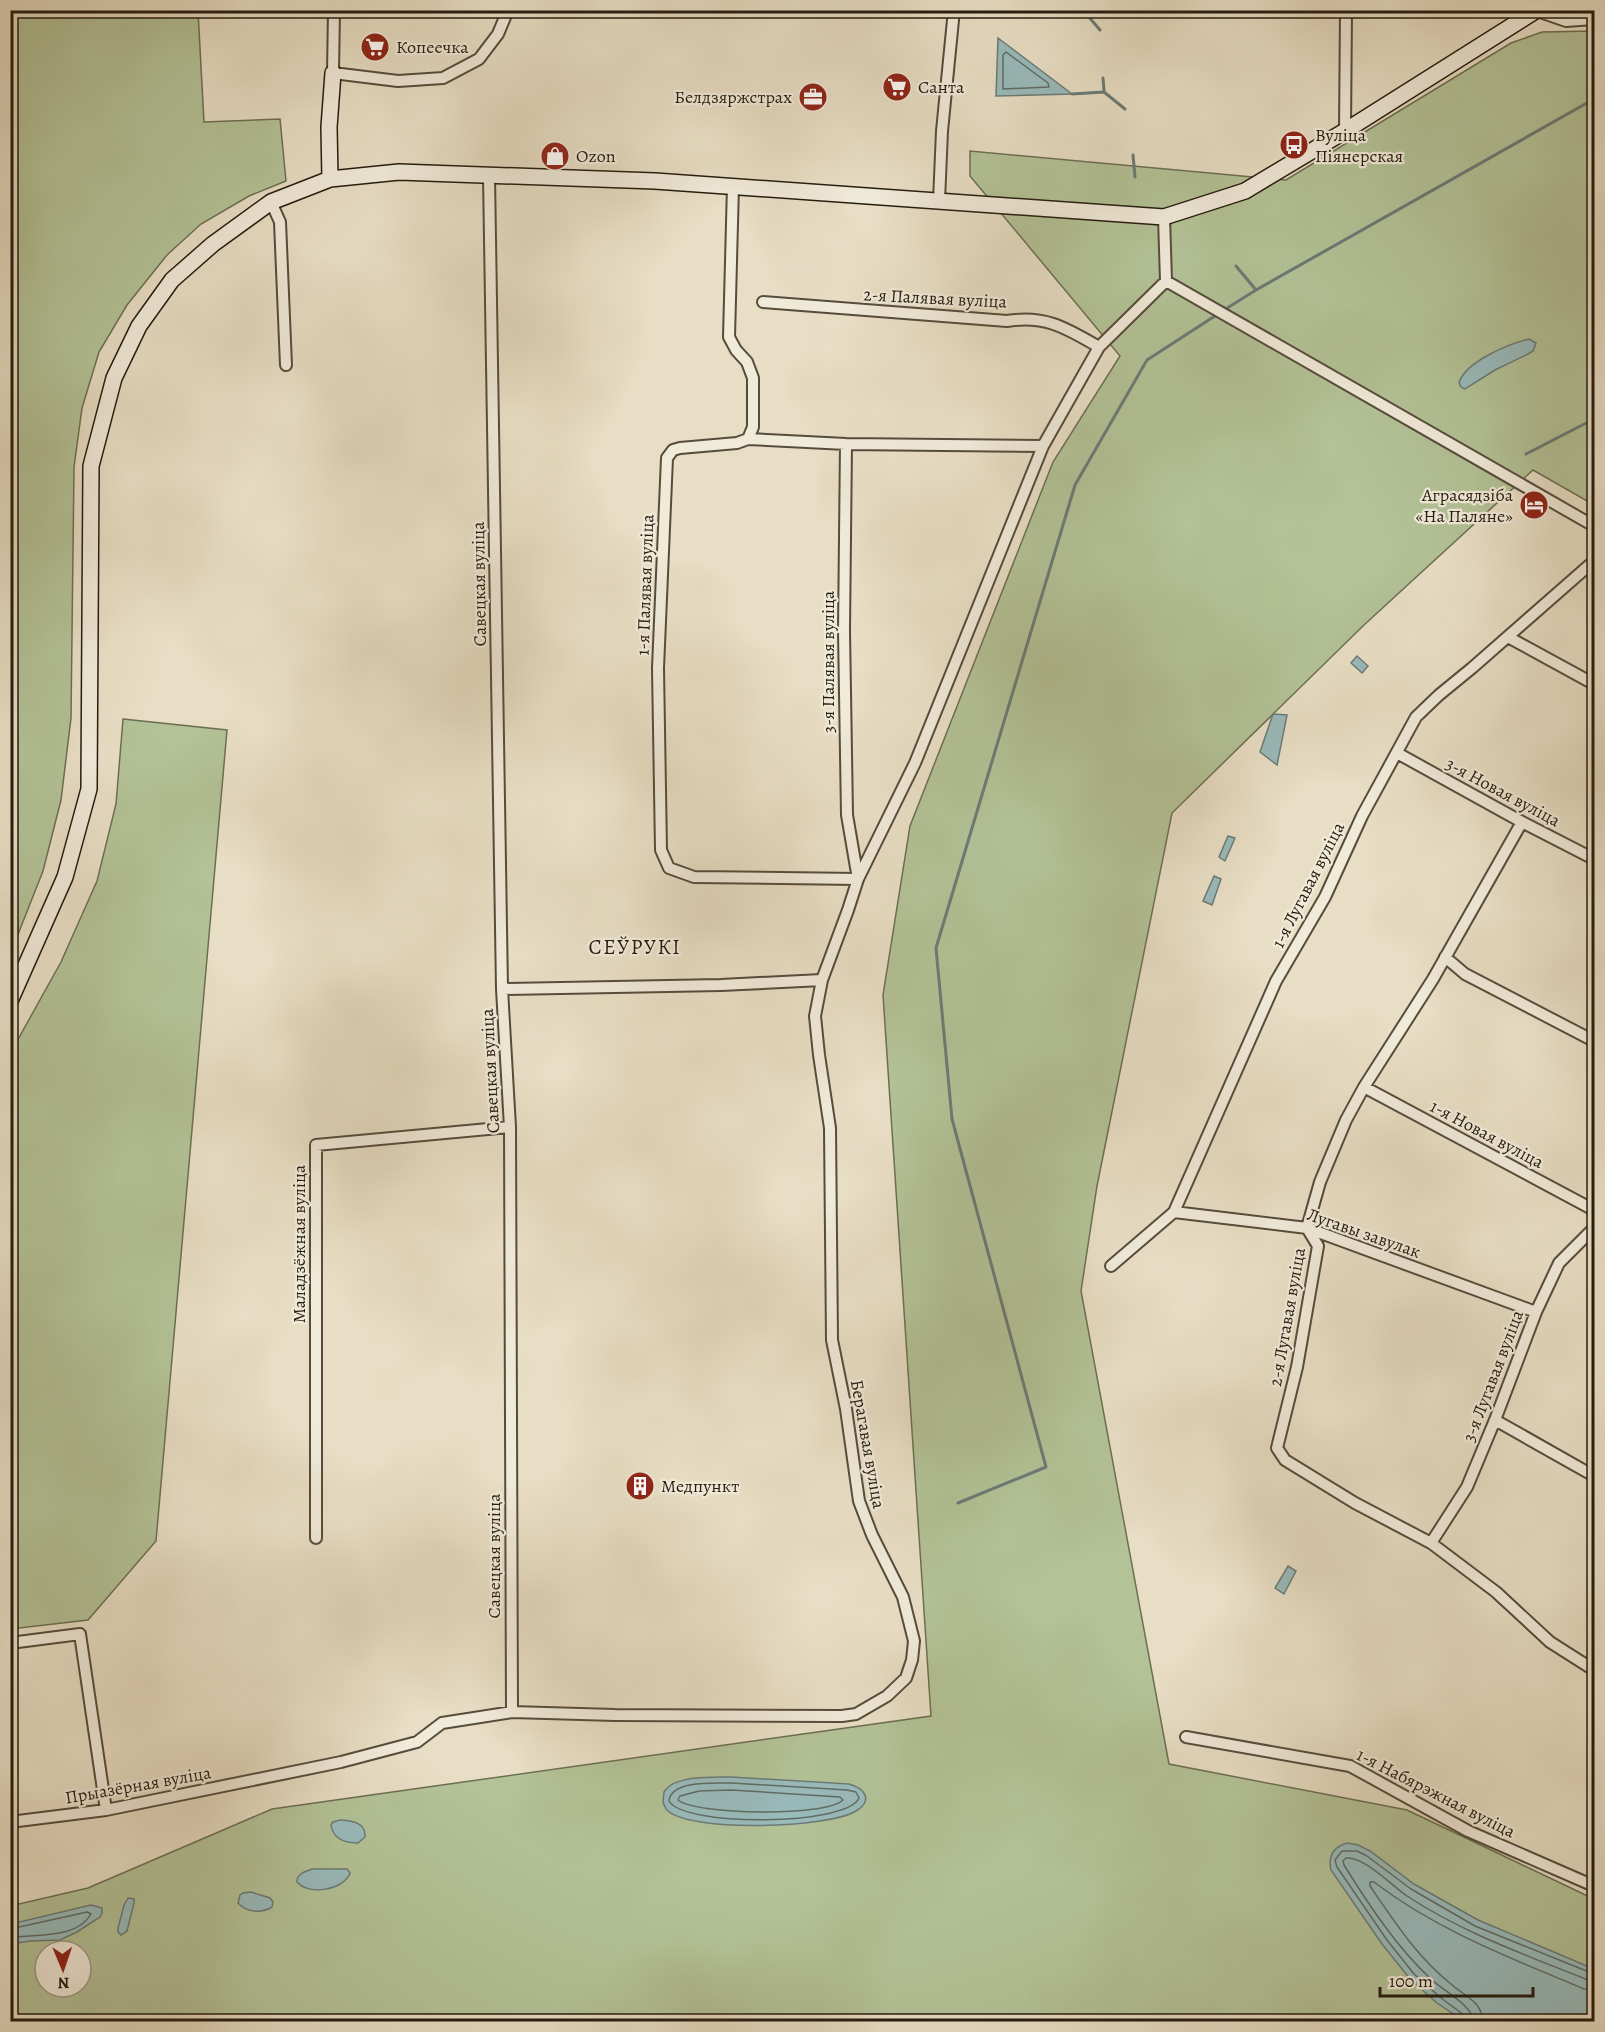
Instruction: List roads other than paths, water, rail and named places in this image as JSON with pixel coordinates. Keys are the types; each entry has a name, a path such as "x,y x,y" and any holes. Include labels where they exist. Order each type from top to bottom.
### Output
{"street":[{"path":"330,179 329,127 334,10"},
{"path":"333,73 398,81 443,78 479,59 498,34 508,10"},
{"path":"939,201 942,131 954,10"},
{"path":"1345,132 1346,10"},
{"path":"10,1001 65,877 89,789 91,466 114,378 139,326 172,280 213,244 271,202 330,179 399,172 655,181 1164,217 1245,191 1345,132 1537,11 1566,21 1594,19"},
{"name":"Савецкая вуліца","path":"489,176 502,989 510,1126 512,1712"},
{"path":"732,186 729,336 736,350 747,362 753,378 753,427 748,439"},
{"path":"271,202 280,222 286,365"},
{"path":"1164,217 1166,281 1594,526"},
{"name":"Берагавая вуліца","path":"512,1712 615,1716 842,1716 856,1714 887,1696 906,1678 912,1660 914,1641 912,1630 903,1597 872,1535 859,1501 846,1409 832,1340 830,1128 819,1055 816,1016 822,980 858,879 915,763 1043,446 1099,347 1166,281"},
{"name":"2-я Палявая вуліца","path":"763,302 1007,321 1024,318 1060,324 1099,347"},
{"name":"1-я Палявая вуліца","path":"858,879 694,877 669,868 662,850 658,668 667,458 673,450 680,448 737,443 748,439 846,444 1043,446"},
{"name":"3-я Палявая вуліца","path":"846,444 844,631 847,815 858,879"},
{"name":"1-я Лугавая вуліца","path":"1111,1266 1174,1212 1276,981 1325,897 1362,816 1416,717 1438,695 1594,561"},
{"path":"1508,637 1594,684"},
{"name":"3-я Новая вуліца","path":"1397,753 1594,859"},
{"name":"2-я Лугавая вуліца","path":"1522,822 1445,957 1364,1087 1346,1120 1320,1182 1308,1228 1318,1246 1297,1367 1277,1448 1285,1460 1355,1503 1431,1544 1496,1592 1550,1642 1594,1670"},
{"path":"1445,957 1465,974 1594,1041"},
{"path":"502,989 721,985 822,980"},
{"name":"1-я Новая вуліца","path":"1364,1087 1594,1210"},
{"name":"Маладзёжная вуліца","path":"316,1538 316,1145 510,1126"},
{"name":"Лугавы завулак","path":"1174,1212 1308,1228 1536,1311"},
{"name":"3-я Лугавая вуліца","path":"1431,1544 1467,1487 1536,1311 1559,1263 1594,1228"},
{"path":"1495,1420 1594,1476"},
{"path":"10,1643 80,1634 106,1810"},
{"name":"Прыазёрная вуліца","path":"10,1822 106,1810 342,1762 417,1742 442,1723 512,1712"},
{"name":"1-я Набярэжная вуліца","path":"1186,1737 1350,1766 1468,1831 1594,1886"}],"water":[{"path":"998,38 1072,94 996,96"},
{"path":"1529,339 1536,343 1533,351 1495,370 1465,389 1461,387 1459,383 1463,375 1478,361 1510,345"},
{"path":"1357,656 1368,666 1362,673 1351,663"},
{"path":"1273,714 1287,715 1277,765 1260,752"},
{"path":"1228,836 1235,838 1225,861 1219,857"},
{"path":"1214,876 1221,879 1212,905 1203,901"},
{"path":"1288,1566 1296,1571 1284,1594 1275,1588"},
{"path":"731,1777 849,1784 863,1791 866,1799 856,1811 841,1817 790,1824 760,1825 702,1822 681,1817 667,1810 663,1802 664,1792 676,1782 695,1778"},
{"path":"340,1820 361,1825 365,1837 358,1843 337,1837 331,1825"},
{"path":"1347,1843 1370,1851 1414,1884 1478,1920 1594,1969 1594,2021 1464,2021 1437,2003 1410,1979 1382,1944 1331,1870 1330,1860 1333,1853 1338,1847"},
{"path":"312,1869 347,1869 350,1873 341,1884 317,1890 302,1886 297,1882 300,1875"},
{"path":"251,1892 270,1898 273,1902 272,1907 259,1911 241,1906 238,1903 240,1895"},
{"path":"128,1898 134,1899 134,1903 127,1931 121,1935 118,1928"},
{"path":"91,1905 102,1908 100,1917 62,1939 33,1939 33,1941 11,1944 11,1924"}],"waterway":[{"path":"1083,10 1100,30"},
{"path":"1103,78 1104,91"},
{"path":"1072,94 1104,92 1125,109"},
{"path":"1224,310 1594,99"},
{"path":"1133,155 1135,177"},
{"path":"1236,266 1256,290"},
{"path":"958,1503 1046,1467 952,1119 936,948 1075,485 1147,360 1218,314"},
{"path":"1526,454 1594,419"}],"place":[{"name":"Копеечка","path":"375,47"},
{"name":"Санта","path":"897,87"},
{"name":"Белдзяржстрах","path":"813,97"},
{"name":"Вуліца Піянерская","path":"1294,145"},
{"name":"Ozon","path":"555,156"},
{"name":"Аграсядзіба «На Паляне»","path":"1534,505"},
{"name":"Медпункт","path":"640,1486"}],"district":[{"name":"СЕЎРУКІ","path":"635,947"}]}
